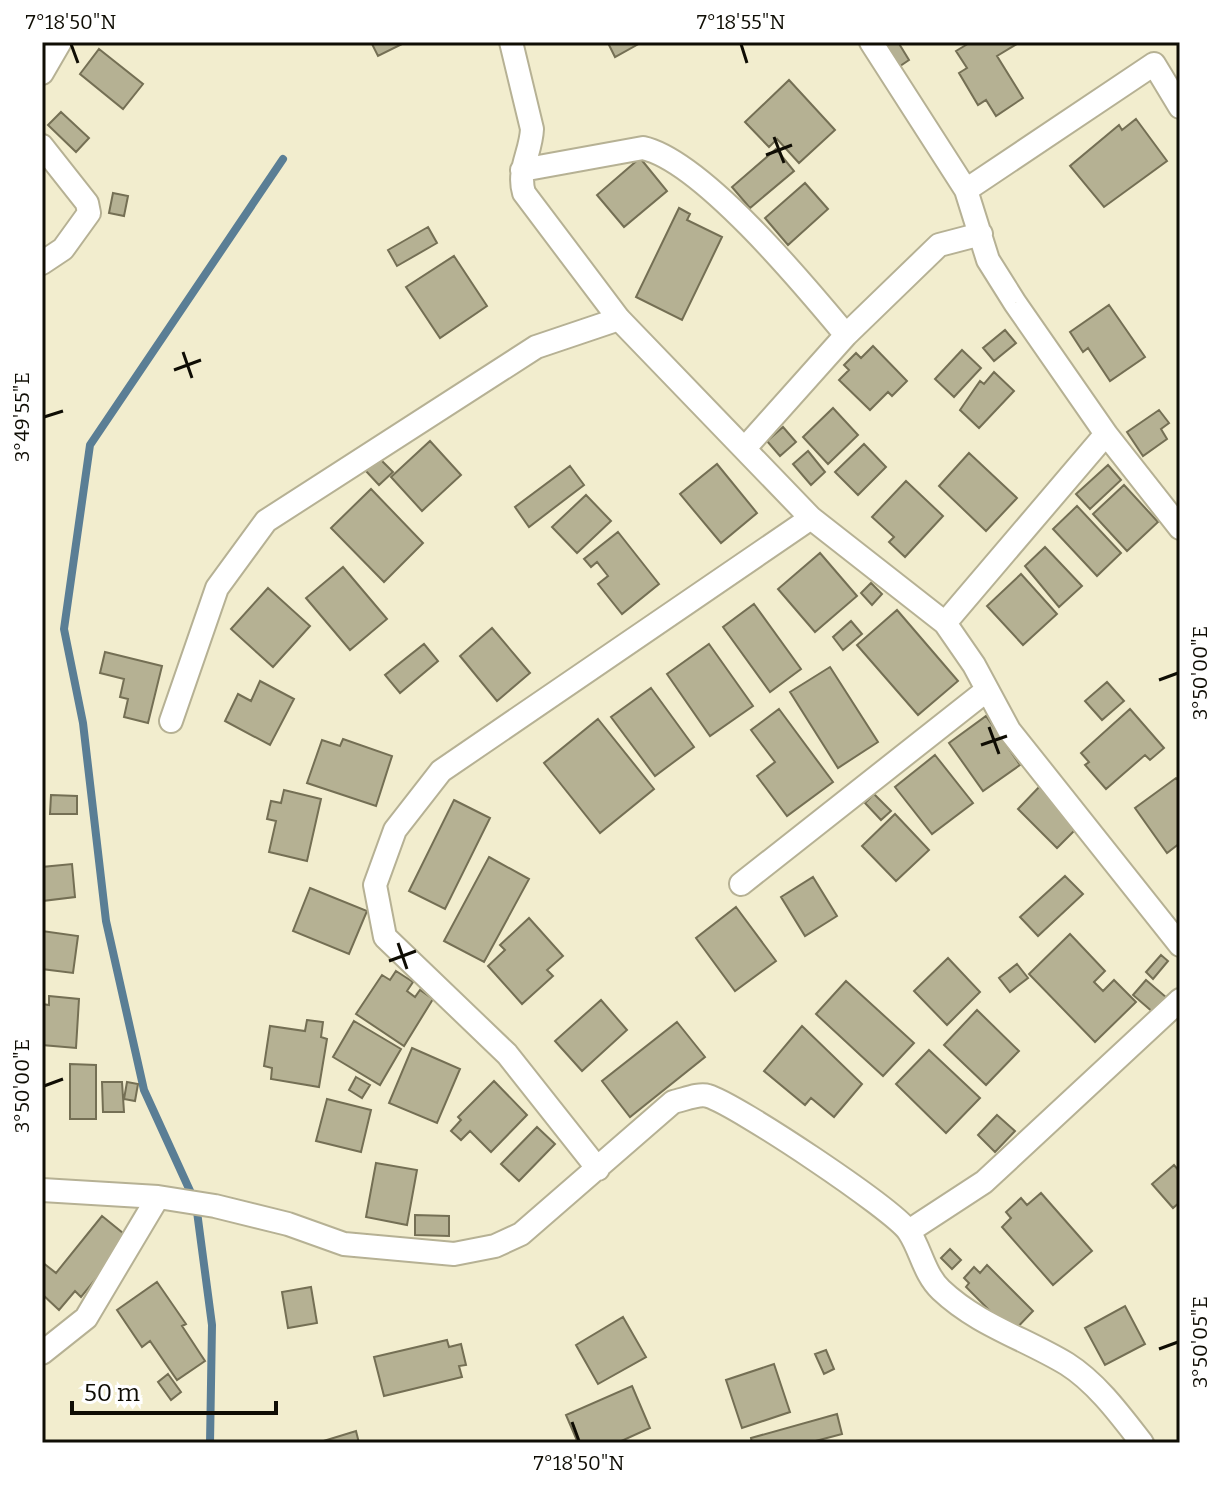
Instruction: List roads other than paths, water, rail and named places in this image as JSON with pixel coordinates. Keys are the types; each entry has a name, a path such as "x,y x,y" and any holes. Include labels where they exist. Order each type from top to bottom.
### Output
{"street":[{"path":"42,73 60,42"},
{"path":"511,42 532,129 532,143 520,179 524,193 619,319 811,518 945,623 1009,730 1180,945"},
{"path":"871,42 966,190 988,260 1106,434 1180,528"},
{"path":"966,190 1154,64 1180,107"},
{"path":"42,146 87,203 89,213 63,249 42,263"},
{"path":"522,170 643,148 656,151 681,166 773,249 846,335"},
{"path":"745,448 846,335 939,245 981,234"},
{"path":"171,721 217,588 266,521 536,347 619,319"},
{"path":"945,623 1106,434"},
{"path":"598,1169 507,1054 385,937 375,885 395,830 441,771 811,518"},
{"path":"741,884 987,690"},
{"path":"909,1231 984,1182 1180,1000"},
{"path":"42,1190 158,1197 215,1206 288,1224 344,1244 454,1254 495,1246 521,1234 673,1102 705,1094 750,1116 909,1231 920,1258 939,1289 978,1319 1068,1365 1121,1416 1142,1443"},
{"path":"42,1353 86,1318 158,1197"}],"waterway":[{"path":"210,1443 212,1325 196,1204 144,1090 106,921 83,723 64,629 90,445 283,159"}]}
